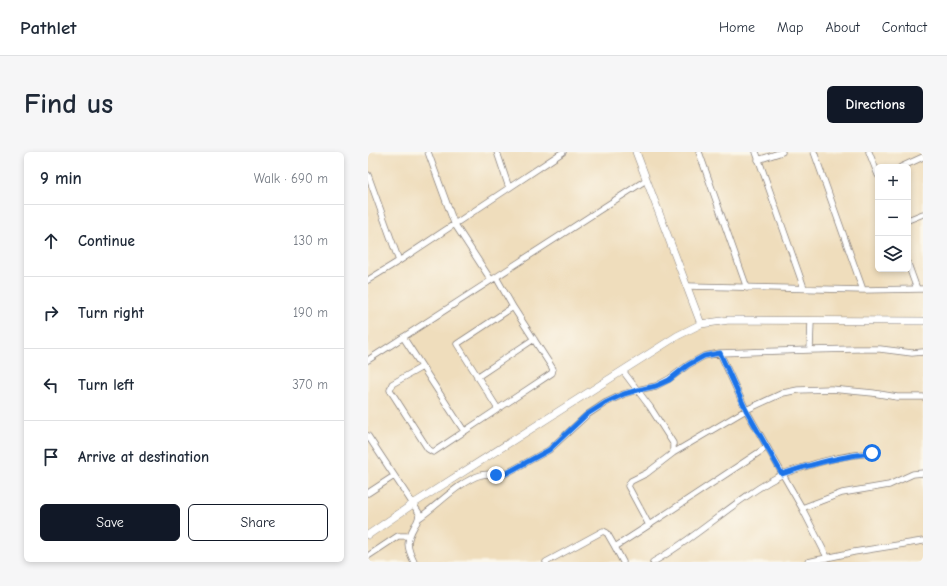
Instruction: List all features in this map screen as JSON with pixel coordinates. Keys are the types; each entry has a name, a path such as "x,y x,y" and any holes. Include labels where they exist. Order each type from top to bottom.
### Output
{"street":[{"path":"422,367 392,384 390,390 431,452 435,451 552,373 553,369 513,307 454,223 428,152"},
{"path":"497,152 509,188"},
{"path":"368,280 563,152"},
{"path":"636,152 701,324"},
{"path":"699,152 747,288"},
{"path":"756,152 804,288"},
{"path":"758,160 782,152"},
{"path":"814,152 864,290"},
{"path":"870,152 875,166"},
{"path":"908,164 923,157"},
{"path":"368,176 399,261"},
{"path":"368,360 646,180"},
{"path":"911,219 923,214"},
{"path":"687,286 864,290 920,289 911,270"},
{"path":"498,409 457,344 513,307"},
{"path":"368,535 413,504 623,370 677,336 701,324 739,320 923,321"},
{"path":"810,350 811,321"},
{"path":"403,337 464,431"},
{"path":"477,377 534,339"},
{"path":"414,562 408,550 409,536 419,518 460,486 472,479 488,474 500,476 541,455 562,439 586,415 605,403 624,394 656,386 669,380 688,365 704,356 720,353 810,350 880,349 896,352 923,352"},
{"path":"720,353 746,410 802,508 827,557"},
{"path":"623,370 650,407 673,443 674,453"},
{"path":"648,525 628,486 631,482 647,473 674,453 746,410 783,393 798,390 843,390 898,397 923,397"},
{"path":"368,436 418,511 419,518"},
{"path":"615,547 767,447"},
{"path":"653,562 702,530 754,490 782,474 823,461 856,454 872,453"},
{"path":"802,508 842,493 889,485 913,474 923,473"},
{"path":"368,493 394,476"},
{"path":"546,562 603,531 607,533 623,562"},
{"path":"368,556 398,536 409,536"},
{"path":"808,562 827,557 923,541"}],"route":[{"path":"496,475 500,476 505,474 549,450 586,415 605,403 624,394 656,386 669,380 688,365 704,356 720,353 746,410 782,474 823,461 856,454 872,453"}]}
